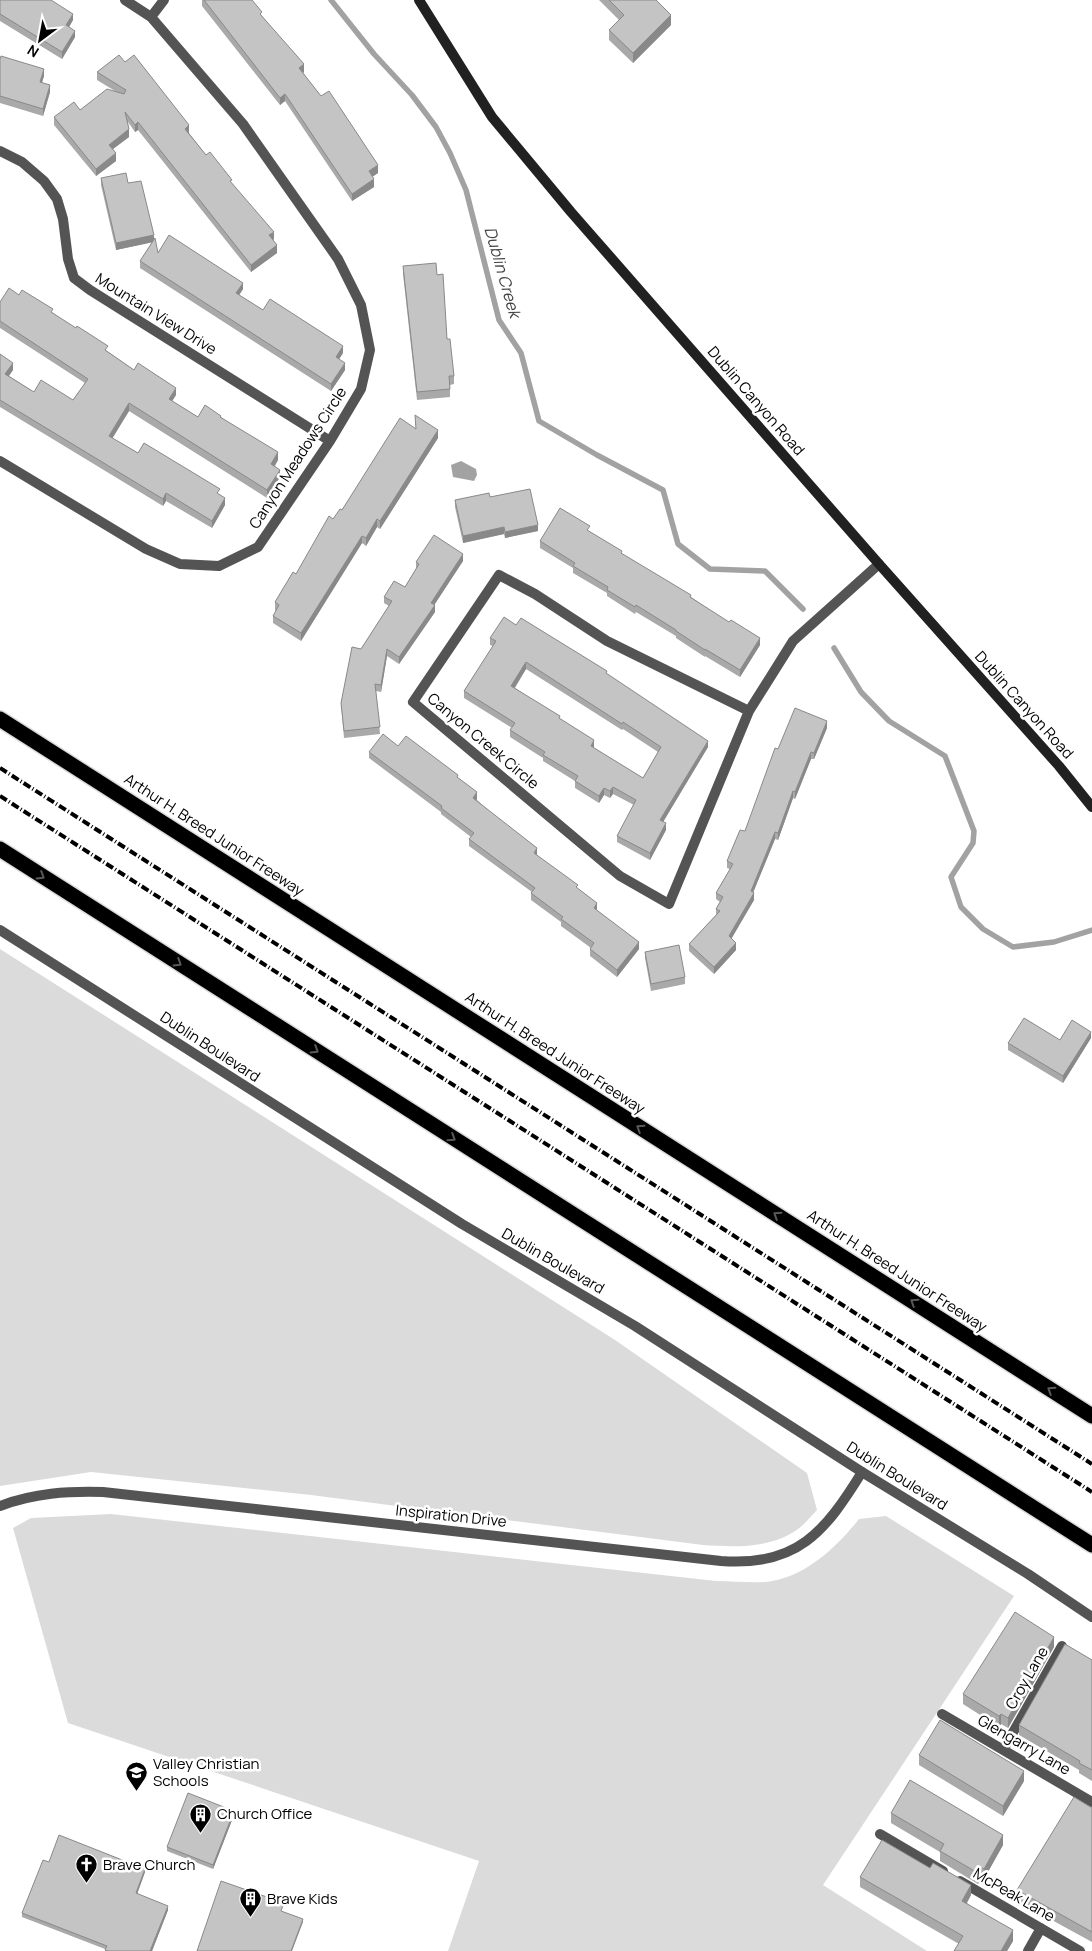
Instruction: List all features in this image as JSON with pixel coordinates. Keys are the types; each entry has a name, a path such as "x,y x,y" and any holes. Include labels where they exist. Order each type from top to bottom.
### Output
{"highway":[{"name":"Arthur H. Breed Junior Freeway","path":"0,719 1092,1416"},
{"path":"0,849 1092,1545"}],"main road":[{"name":"Dublin Canyon Road","path":"419,0 492,117 570,212 1059,766 1092,807"}],"street":[{"path":"151,17 164,0"},
{"name":"Canyon Meadows Circle","path":"0,461 146,549 180,564 219,566 258,547 330,441 362,389 370,350 361,305 338,259 243,124 151,17 129,1"},
{"name":"Mountain View Drive","path":"0,151 22,162 44,181 57,199 63,219 68,259 74,278 90,290 330,441"},
{"name":"Canyon Creek Circle","path":"749,711 607,641 535,594 498,576 412,702 620,876 668,904 749,711 793,641 879,564"},
{"name":"Dublin Boulevard","path":"0,930 462,1224 635,1326 862,1472 1028,1574 1092,1617"},
{"name":"Inspiration Drive","path":"0,1506 43,1494 103,1492 721,1561 751,1562 790,1552 814,1537 835,1514 862,1472"},
{"name":"Croy Lane","path":"1003,1750 1062,1646"},
{"name":"Glengarry Lane","path":"942,1714 1092,1802"},
{"name":"McPeak Lane","path":"880,1834 1080,1951"},
{"path":"1028,1951 1041,1928"}],"shaded area":[{"path":"461,461 476,469 477,475 474,481 453,477 451,465"},
{"path":"0,949 615,1340 807,1473 817,1510 798,1529 787,1536 752,1545 727,1546 703,1545 311,1495 91,1472 0,1486"},
{"path":"111,1514 716,1581 754,1582 766,1582 793,1575 829,1551 859,1519 886,1516 1014,1596 823,1885 927,1951 448,1951 479,1861 68,1723 13,1528 31,1518"}],"building":[{"path":"0,0 51,0 73,14 66,25 75,31 62,52 0,14"},
{"path":"204,0 252,0 262,12 260,14 304,64 299,68 321,96 329,91 378,165 369,171 374,179 352,194 285,94 280,98"},
{"path":"609,0 656,0 671,15 633,53 609,30 624,15"},
{"path":"119,55 125,62 134,55 189,125 185,129 206,155 210,152 232,180 230,181 274,232 269,235 277,245 251,265 138,122 135,125 125,112 129,129 109,145 116,153 96,169 54,117 74,102 80,110 107,89 124,94 126,90 97,72"},
{"path":"1,56 44,69 40,82 50,85 43,109 0,96"},
{"path":"126,173 128,183 141,181 154,235 116,243 101,178"},
{"path":"169,235 243,283 236,293 263,310 270,299 343,346 336,357 345,363 331,384 140,261 155,238 158,253"},
{"path":"436,263 437,275 443,274 447,339 450,339 454,376 449,376 450,389 417,392 403,266"},
{"path":"9,288 19,295 22,290 53,309 51,312 108,346 105,350 134,370 138,363 176,388 169,399 198,417 205,405 220,417 278,452 271,464 280,470 267,490 129,403 109,436 138,453 144,443 220,489 217,493 225,498 212,521 166,493 163,499 0,400 0,354 13,363 5,374 34,392 41,380 73,400 88,379 0,321 0,302"},
{"path":"415,415 438,430 380,521 377,519 366,538 362,536 301,633 273,616 279,605 275,602 293,572 296,574 329,516 333,519 340,509 342,510 400,418 416,429"},
{"path":"530,489 538,525 505,532 504,527 463,536 455,500 489,493 490,497"},
{"path":"560,508 590,526 587,530 622,551 621,553 691,595 690,597 729,622 731,620 760,638 740,670 705,650 636,605 635,607 607,590 608,587 573,566 575,563 540,541"},
{"path":"434,535 463,554 431,603 435,605 399,657 387,649 381,685 375,684 380,727 344,731 341,703 352,647 361,649 392,601 384,597 394,581 405,587 419,564 416,562"},
{"path":"504,617 516,625 521,618 607,671 606,673 708,741 660,820 666,823 650,853 617,836 636,800 613,787 610,791 604,788 599,796 575,781 578,776 543,755 545,752 510,730 515,723 464,691 496,641 490,638","holes":["526,662 622,724 623,722 661,747 643,778 591,746 594,740 559,718 560,716 511,686"]},
{"path":"795,708 827,721 814,753 811,752 795,792 793,791 778,833 775,832 751,891 754,893 729,936 736,943 714,967 689,944 720,911 716,909 723,897 716,893 733,864 727,861 740,830 745,831 775,748 778,749"},
{"path":"383,734 398,746 406,736 458,775 457,777 477,792 473,798 537,848 534,853 578,885 576,887 597,903 594,908 639,942 617,970 590,949 594,943 561,919 563,917 531,893 535,888 469,839 474,833 441,808 442,806 369,752"},
{"path":"679,945 685,977 651,984 645,952"},
{"path":"1024,1018 1060,1040 1072,1020 1091,1032 1063,1076 1008,1043"},
{"path":"1015,1612 1054,1637 1008,1718 1001,1714 999,1716 963,1694"},
{"path":"1065,1644 1092,1660 1092,1770 1019,1725"},
{"path":"940,1720 1024,1771 1003,1806 919,1755"},
{"path":"910,1780 1003,1835 984,1869 982,1868 978,1873 940,1851 944,1844 891,1813"},
{"name":"Church Office","path":"188,1793 234,1811 213,1865 167,1847"},
{"path":"1074,1797 1092,1808 1092,1932 1017,1890"},
{"name":"Brave Church","path":"59,1835 145,1869 136,1893 168,1906 150,1951 108,1951 105,1950 107,1946 22,1913 43,1860 49,1862"},
{"path":"882,1840 930,1868 933,1863 971,1885 962,1901 1013,1930 1001,1951 954,1951 963,1936 860,1877"},
{"name":"Brave Kids","path":"221,1881 284,1903 281,1911 303,1919 291,1951 197,1951"}],"waterway":[{"name":"Dublin Creek","path":"331,0 374,54 412,95 436,127 450,153 466,190 499,320 521,353 539,421 597,455 663,490 678,544 710,569 765,571 803,609"},
{"name":"Dublin Creek","path":"834,648 861,692 889,721 945,756 974,831 973,843 951,877 961,907 983,929 1013,947 1054,942 1092,930"}],"railway":[{"path":"0,768 1092,1464"},
{"path":"0,796 1092,1492"}],"place":[{"name":"Valley Christian Schools","path":"137,1792"},
{"name":"Church Office","path":"201,1833"},
{"name":"Brave Church","path":"87,1884"},
{"name":"Brave Kids","path":"251,1918"}]}
